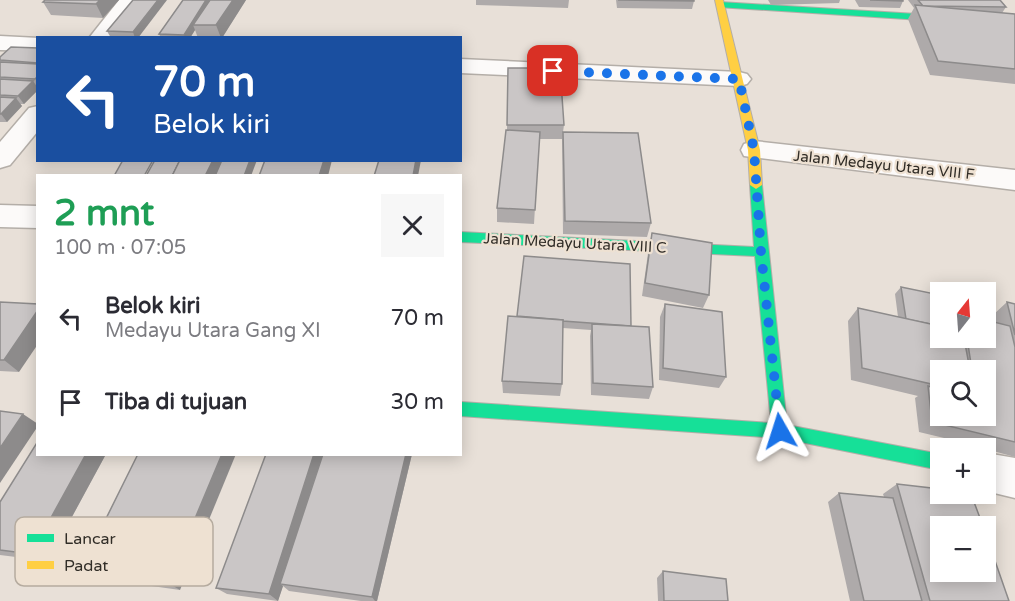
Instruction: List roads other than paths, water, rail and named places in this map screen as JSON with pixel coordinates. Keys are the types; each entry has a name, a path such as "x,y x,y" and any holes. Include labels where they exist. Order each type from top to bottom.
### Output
{"street":[{"path":"102,36 130,0"},
{"path":"780,431 761,252 754,150 719,2 1015,23"},
{"path":"0,43 36,44"},
{"path":"462,66 739,79"},
{"path":"0,159 36,116"},
{"name":"Jalan Medayu Utara VIII F","path":"754,150 1015,180"},
{"path":"0,216 36,217"},
{"name":"Jalan Medayu Utara VIII C","path":"462,237 761,252"},
{"path":"462,409 780,431 930,460"},
{"path":"996,474 1015,478"}]}
